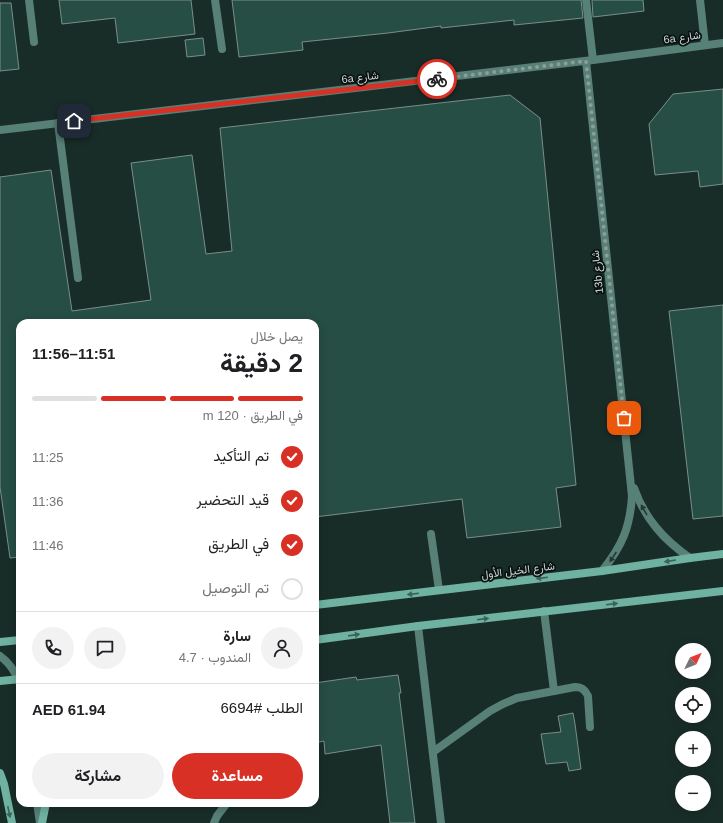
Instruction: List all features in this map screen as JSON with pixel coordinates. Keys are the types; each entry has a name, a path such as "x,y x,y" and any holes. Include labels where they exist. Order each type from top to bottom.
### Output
{"main road":[{"name":"شارع الخيل الأول","path":"319,605 602,571 723,554"},
{"path":"319,639 418,626 723,591"},
{"path":"0,642 16,640"},
{"path":"0,681 16,681"},
{"path":"0,773 12,823"},
{"path":"41,823 45,807"}],"lane":[{"path":"29,0 34,42"},
{"path":"215,0 222,49"},
{"name":"13b شارع","path":"586,0 589,61 632,496 631,513 627,529 621,544 612,559 602,571"},
{"path":"700,0 705,45"},
{"name":"6a شارع","path":"0,130 589,61 723,43"},
{"path":"58,123 78,278"},
{"name":"13b شارع","path":"631,480 644,511 653,524 664,537 690,558"},
{"path":"432,534 439,590"},
{"path":"544,612 554,691"},
{"path":"418,626 442,823"},
{"path":"0,656 12,668 16,675"},
{"path":"433,752 490,711 503,704 517,698 575,687 583,689 588,696 590,726"},
{"path":"38,807 41,823"},
{"path":"214,823 224,807"}],"building":[{"path":"59,0 191,0 195,34 118,43 115,18 62,24"},
{"path":"232,0 581,0 583,18 514,25 514,20 441,28 441,26 302,42 303,50 239,57"},
{"path":"592,0 643,0 644,11 593,17"},
{"path":"0,3 11,3 19,69 0,71"},
{"path":"203,38 205,55 187,57 185,40"},
{"path":"723,89 723,184 700,187 698,171 655,175 649,124 673,94"},
{"path":"510,95 540,118 576,485 556,488 561,527 467,538 462,499 319,517 319,319 16,319 16,557 10,558 0,487 0,177 51,170 72,311 151,300 131,163 192,155 206,254 232,251 220,128"},
{"path":"723,305 723,516 693,519 669,311"},
{"path":"398,675 415,823 390,823 381,745 325,754 324,741 319,742 319,682 356,677 357,680"},
{"path":"573,713 581,769 569,771 567,762 546,764 541,734 561,732 558,716"}],"way so far":[{"path":"437,79 586,61 624,418"}],"route":[{"path":"74,121 437,79"}]}
